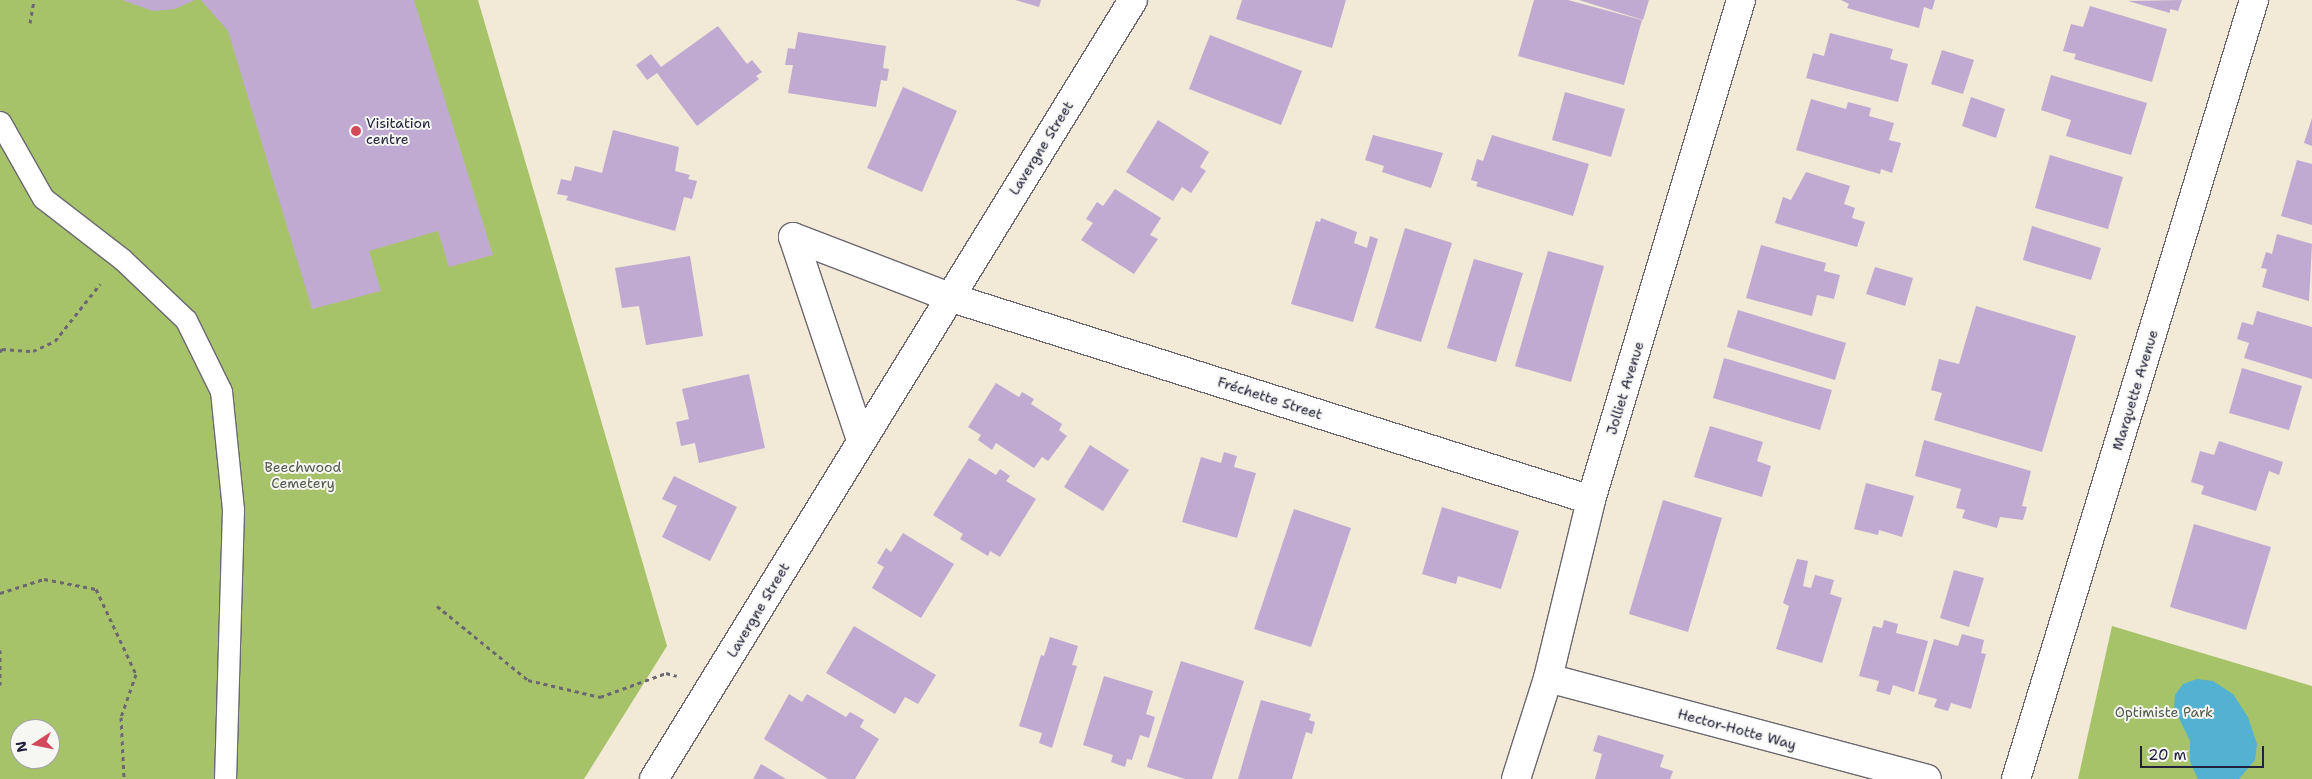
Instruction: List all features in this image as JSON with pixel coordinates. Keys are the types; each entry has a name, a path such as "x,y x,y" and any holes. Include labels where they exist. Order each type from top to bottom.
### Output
{"street":[{"name":"Lavergne Street","path":"654,779 1132,0"},
{"name":"Jolliet Avenue","path":"1516,779 1548,678 1592,500 1741,0"},
{"name":"Marquette Avenue","path":"2016,779 2254,0"},
{"path":"861,440 793,237 949,297"},
{"name":"Fréchette Street","path":"949,297 1592,500"},
{"name":"Hector-Hotte Way","path":"1548,678 1926,779"}],"lane":[{"path":"0,122 43,198 122,258 186,320 221,390 233,510 225,779"}],"path":[{"path":"30,23 34,0"},
{"path":"0,352 2,349 33,352 55,341 122,258"},
{"path":"0,593 44,579 96,589 136,674 121,717 124,779"},
{"path":"437,606 528,680 600,697 666,673 712,686"},
{"path":"0,650 0,684"}],"green space":[{"name":"Beechwood Cemetery","path":"0,0 478,0 667,646 584,779 0,779"},
{"name":"Optimiste Park","path":"2112,626 2312,686 2312,779 2078,779"}],"water":[{"path":"2197,679 2213,681 2233,694 2248,717 2257,744 2255,760 2239,779 2198,779 2190,762 2190,741 2174,708 2175,695 2183,684"}],"building":[{"path":"122,0 195,0 175,9 153,11"},
{"name":"Visitation centre","path":"201,0 414,0 493,255 449,267 438,231 369,251 381,291 312,309 228,31"},
{"path":"1015,0 1041,0 1039,7"},
{"path":"1242,0 1346,0 1332,48 1236,19"},
{"path":"1534,0 1568,0 1642,20 1624,85 1518,56"},
{"path":"1579,0 1649,0 1643,20"},
{"path":"1841,0 1935,0 1932,10 1924,7 1919,28 1847,8 1849,4"},
{"path":"2182,0 2178,11 2170,9 2170,13 2128,1"},
{"path":"2090,6 2167,29 2152,82 2074,59 2076,54 2063,51 2071,24 2083,27"},
{"path":"718,26 747,64 752,60 762,72 756,76 759,79 697,126 657,73 647,80 636,65 651,54 661,67"},
{"path":"798,32 886,46 883,68 889,69 887,81 881,80 876,107 788,93 793,65 785,65 788,48 795,49"},
{"path":"1830,33 1893,49 1890,59 1908,64 1898,102 1806,78 1813,53 1824,56"},
{"path":"1210,35 1302,71 1281,125 1189,89"},
{"path":"1942,50 1974,60 1963,94 1931,84"},
{"path":"2051,75 2147,103 2131,155 2066,136 2071,120 2041,110"},
{"path":"903,87 957,111 922,192 867,168"},
{"path":"1565,92 1625,109 1611,157 1552,140"},
{"path":"1971,97 2005,109 1996,138 1962,126"},
{"path":"1811,99 1846,109 1848,102 1871,108 1869,116 1894,123 1889,140 1901,143 1892,173 1881,169 1880,174 1796,150"},
{"path":"2312,118 2312,146 2304,143"},
{"path":"1158,120 1209,152 1200,167 1206,171 1191,193 1182,187 1173,201 1126,172"},
{"path":"613,130 679,147 675,171 690,175 688,179 697,181 692,199 684,197 675,231 566,200 568,196 557,194 561,179 571,181 575,166 602,173"},
{"path":"1373,135 1443,153 1431,188 1382,172 1384,166 1365,160"},
{"path":"1492,135 1589,164 1573,216 1476,186 1478,182 1471,180 1477,159 1483,161"},
{"path":"2050,155 2123,177 2108,229 2035,208"},
{"path":"2297,160 2312,164 2312,225 2281,216"},
{"path":"1806,172 1850,186 1844,204 1855,208 1852,218 1865,222 1857,247 1775,223 1783,197 1791,200"},
{"path":"1115,189 1161,218 1150,235 1158,239 1134,274 1081,240 1093,223 1086,219 1097,202 1103,206"},
{"path":"1321,218 1357,232 1354,243 1367,248 1370,236 1378,239 1353,322 1291,304 1316,221 1320,222"},
{"path":"2032,226 2101,248 2091,280 2023,260"},
{"path":"1405,228 1452,243 1421,342 1375,328"},
{"path":"2277,234 2312,244 2309,301 2262,287 2267,269 2261,268 2266,252 2272,254"},
{"path":"1761,245 1826,263 1824,271 1840,275 1834,299 1817,295 1812,316 1746,298"},
{"path":"1548,251 1604,266 1571,382 1515,366"},
{"path":"690,256 703,336 646,345 639,306 622,308 615,268"},
{"path":"1474,259 1523,273 1496,362 1447,348"},
{"path":"1875,267 1913,278 1905,306 1866,294"},
{"path":"1976,306 2076,336 2042,452 1934,420 1942,393 1931,390 1939,359 1959,364"},
{"path":"1738,310 1846,343 1835,380 1727,347"},
{"path":"2257,311 2312,327 2312,379 2244,358 2249,343 2237,339 2242,322 2253,325"},
{"path":"1724,358 1832,390 1820,430 1713,398"},
{"path":"2242,368 2302,386 2289,430 2229,413"},
{"path":"749,374 765,448 699,463 695,443 681,446 676,422 689,419 682,389"},
{"path":"996,383 1019,397 1022,392 1034,399 1031,404 1062,424 1059,430 1067,436 1048,461 1042,457 1034,468 996,443 992,450 978,440 981,435 968,427"},
{"path":"1710,426 1763,442 1757,461 1771,466 1762,497 1694,477"},
{"path":"1924,440 2031,471 2022,506 2027,507 2023,520 2000,517 1997,528 1962,518 1965,510 1956,508 1961,489 1915,476"},
{"path":"2219,441 2283,462 2279,475 2269,471 2256,511 2201,494 2204,486 2191,482 2200,451 2214,455"},
{"path":"1090,445 1129,470 1103,511 1064,487"},
{"path":"1224,452 1237,456 1234,467 1256,473 1237,538 1182,522 1201,457 1221,463"},
{"path":"969,458 996,475 1000,469 1010,476 1006,481 1036,499 1000,557 990,551 988,556 960,539 963,534 933,515"},
{"path":"674,476 737,507 710,561 662,537 677,506 662,499"},
{"path":"1866,483 1914,496 1902,537 1879,530 1878,535 1854,529"},
{"path":"1663,500 1722,518 1688,632 1629,614"},
{"path":"1442,507 1519,531 1501,589 1458,576 1456,584 1422,574"},
{"path":"1294,509 1351,528 1311,647 1254,629"},
{"path":"2194,524 2271,547 2246,630 2170,607"},
{"path":"903,533 954,564 921,618 872,588 884,567 877,563 886,548 891,552"},
{"path":"1797,559 1808,561 1803,586 1811,588 1815,575 1834,580 1830,594 1842,598 1822,663 1776,649 1789,606 1783,603"},
{"path":"1954,570 1984,578 1969,627 1940,618"},
{"path":"1884,620 1898,624 1896,633 1928,641 1914,692 1893,685 1890,695 1876,691 1879,681 1859,676 1873,626 1882,628"},
{"path":"854,626 936,675 918,704 905,697 895,714 826,673"},
{"path":"1962,634 1984,640 1981,653 1986,654 1971,709 1951,703 1948,711 1934,707 1937,699 1918,694 1934,639 1958,646"},
{"path":"1050,637 1078,646 1072,665 1077,666 1052,748 1039,743 1042,733 1019,726 1041,655 1044,656"},
{"path":"1181,661 1244,681 1212,779 1185,779 1147,767"},
{"path":"1104,676 1153,691 1146,714 1155,717 1149,738 1140,735 1132,760 1127,759 1125,767 1111,762 1113,755 1083,745"},
{"path":"789,694 802,702 807,694 846,717 850,712 864,720 860,727 879,739 855,779 828,779 764,739"},
{"path":"1261,700 1311,714 1309,720 1315,722 1312,734 1306,732 1292,779 1238,779"},
{"path":"1598,735 1664,755 1660,767 1673,771 1670,779 1595,779 1602,754 1593,751"},
{"path":"761,764 786,779 753,779"}],"place":[{"name":"Visitation centre","path":"356,131"}]}
